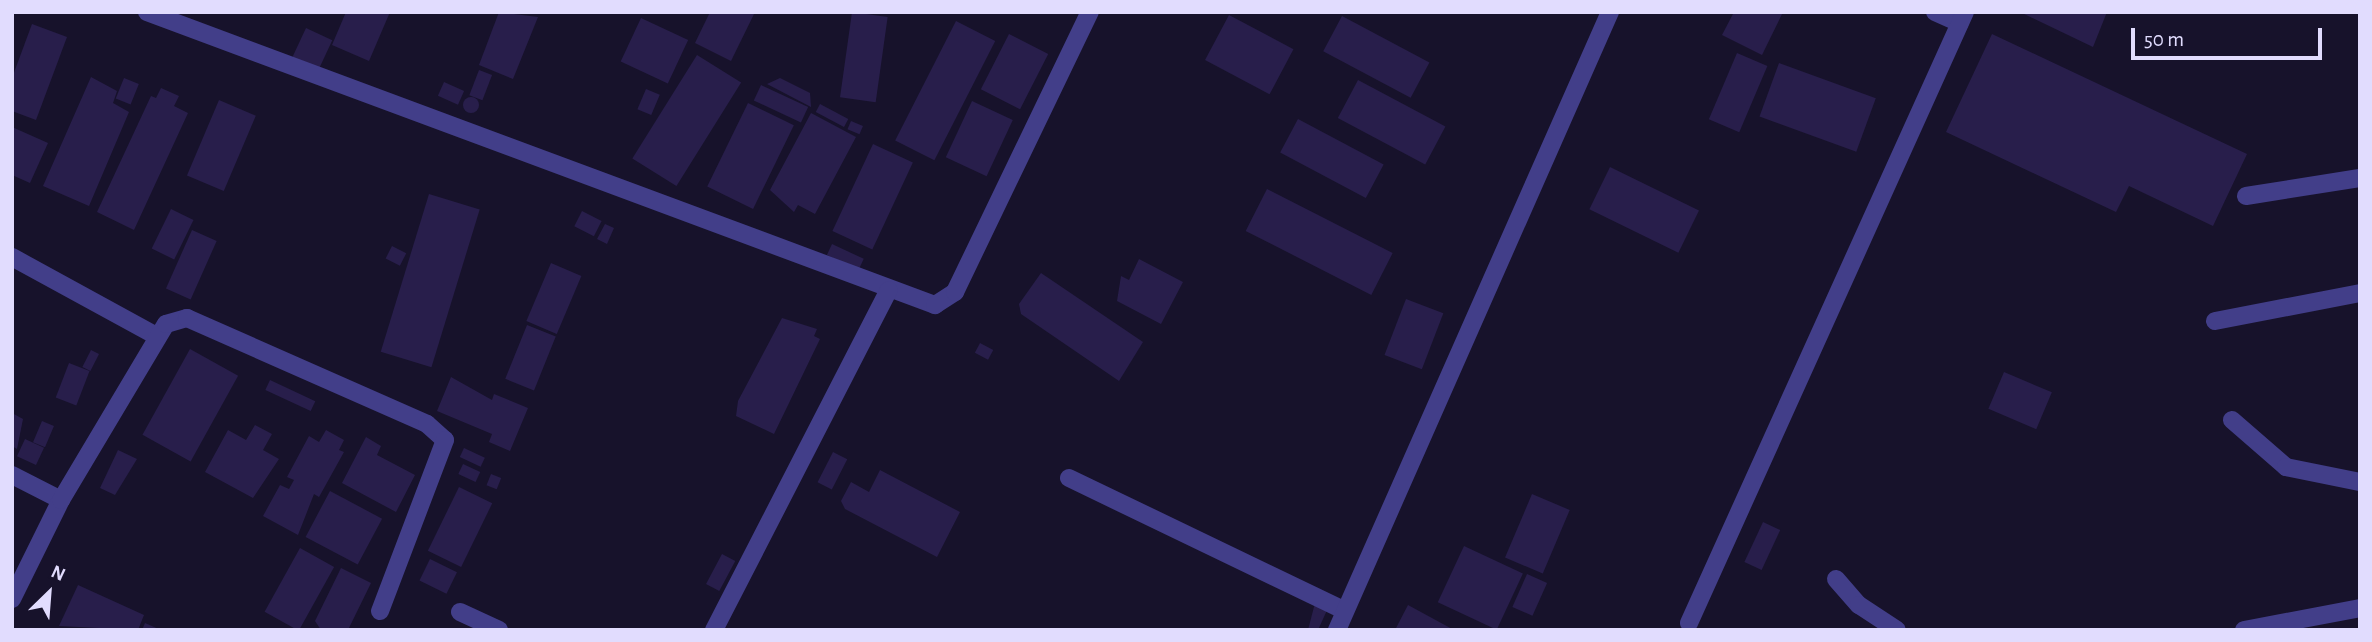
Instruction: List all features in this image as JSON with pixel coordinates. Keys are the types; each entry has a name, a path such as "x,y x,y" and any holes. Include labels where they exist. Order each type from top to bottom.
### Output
{"street":[{"path":"147,12 935,305 955,292 1090,12"},
{"path":"1336,630 1610,12"},
{"path":"1689,623 1963,18 1935,12"},
{"path":"2246,196 2360,178"},
{"path":"12,257 158,337"},
{"path":"714,630 889,290"},
{"path":"2215,321 2360,293"},
{"path":"12,599 61,500 166,324 187,318 427,424 445,440 380,611"},
{"path":"2232,420 2286,467 2360,482"},
{"path":"12,475 61,500"},
{"path":"1069,478 1345,611"},
{"path":"1836,579 1859,605 1897,630"},
{"path":"2244,630 2360,608"},
{"path":"460,612 499,630"}],"building":[{"path":"346,12 390,12 369,61 332,45"},
{"path":"499,12 538,17 513,79 479,65"},
{"path":"710,12 755,12 731,61 695,43"},
{"path":"852,12 888,17 876,102 840,97"},
{"path":"1734,12 1783,12 1762,55 1722,35"},
{"path":"2020,12 2107,12 2093,47"},
{"path":"1229,15 1293,49 1270,94 1205,60"},
{"path":"1342,16 1429,62 1411,98 1323,51"},
{"path":"641,18 688,40 668,83 621,62"},
{"path":"956,21 995,41 934,160 895,140"},
{"path":"32,24 67,37 36,120 12,111 12,78"},
{"path":"306,28 332,40 317,72 291,60"},
{"path":"1009,34 1048,54 1020,109 981,89"},
{"path":"1992,34 2247,154 2213,226 2129,186 2116,212 1946,132"},
{"path":"1737,53 1767,66 1739,132 1709,119"},
{"path":"697,55 741,83 676,186 632,158"},
{"path":"1779,63 1876,98 1856,152 1760,117"},
{"path":"479,70 492,75 482,100 469,95"},
{"path":"91,77 117,91 113,103 129,112 89,206 43,186"},
{"path":"124,78 139,84 131,104 116,98"},
{"path":"780,78 810,93 811,107 767,84"},
{"path":"1358,80 1445,126 1425,164 1338,118"},
{"path":"444,82 464,91 458,105 438,96"},
{"path":"761,85 808,107 801,122 754,100"},
{"path":"161,88 179,96 174,106 188,113 134,230 97,212 151,96 156,98"},
{"path":"646,89 660,95 651,115 637,109"},
{"path":"471,97 477,99 477,111 471,113 465,111 463,105 465,99"},
{"path":"219,100 256,116 224,191 187,175"},
{"path":"972,101 1013,120 987,176 946,157"},
{"path":"748,103 794,125 753,209 707,187"},
{"path":"820,104 848,119 844,127 816,112"},
{"path":"811,113 856,137 815,214 798,205 794,212 770,190"},
{"path":"1298,119 1384,165 1366,198 1280,153"},
{"path":"851,121 863,126 859,134 847,129"},
{"path":"12,127 48,143 30,183 12,175"},
{"path":"873,144 913,163 872,250 832,231"},
{"path":"1610,167 1699,210 1678,253 1589,209"},
{"path":"1267,189 1393,253 1371,295 1246,231"},
{"path":"429,194 480,209 431,367 381,352"},
{"path":"171,209 193,220 174,260 152,249"},
{"path":"582,211 602,221 594,236 574,226"},
{"path":"605,224 614,228 607,244 597,239"},
{"path":"192,230 217,241 191,299 166,288"},
{"path":"832,244 864,259 859,270 827,255"},
{"path":"392,246 406,253 400,266 386,258"},
{"path":"1139,259 1183,282 1161,324 1117,301 1121,276 1129,280"},
{"path":"551,263 581,276 557,334 526,321"},
{"path":"1041,273 1143,342 1119,381 1021,314 1019,304"},
{"path":"1406,299 1443,313 1422,369 1384,355"},
{"path":"782,318 817,329 814,336 820,339 774,434 736,416 738,401"},
{"path":"527,325 556,337 534,390 505,379"},
{"path":"980,343 993,350 988,360 975,353"},
{"path":"190,349 238,376 191,461 142,435"},
{"path":"91,350 99,354 90,371 82,367"},
{"path":"69,363 90,371 76,405 56,398"},
{"path":"2004,372 2052,392 2036,429 1988,409"},
{"path":"451,377 492,400 494,394 528,408 510,451 489,442 492,434 437,411"},
{"path":"270,380 315,401 311,411 265,390"},
{"path":"12,413 23,419 17,449 12,446"},
{"path":"42,421 54,426 45,447 33,442"},
{"path":"255,425 272,434 263,450 279,459 253,498 205,472 228,430 246,440"},
{"path":"326,430 344,440 339,450 344,452 319,497 314,494 298,535 263,516 280,485 289,489 294,480 287,477 309,436 319,442"},
{"path":"366,437 381,446 377,455 415,475 396,512 342,483"},
{"path":"25,439 44,448 36,465 17,456"},
{"path":"464,448 485,458 481,467 460,457"},
{"path":"118,450 137,459 115,495 100,488"},
{"path":"833,452 847,459 832,490 818,482"},
{"path":"463,464 480,472 476,482 458,474"},
{"path":"880,470 960,512 937,557 845,509 841,501 851,482 869,492"},
{"path":"491,474 501,478 497,489 487,485"},
{"path":"459,487 492,503 461,567 428,551"},
{"path":"330,491 382,519 358,565 306,537"},
{"path":"1532,494 1570,510 1543,574 1505,558"},
{"path":"1763,522 1780,530 1762,570 1744,562"},
{"path":"1464,546 1523,573 1497,630 1438,602"},
{"path":"300,548 334,567 299,630 265,612"},
{"path":"722,554 735,561 719,591 706,584"},
{"path":"430,559 457,572 446,594 419,581"},
{"path":"341,568 371,583 348,630 321,630 315,621"},
{"path":"1527,574 1547,583 1532,616 1512,607"},
{"path":"78,585 144,615 138,630 59,626"},
{"path":"1315,603 1328,608 1318,630 1308,630"},
{"path":"1408,605 1454,630 1395,630"},
{"path":"145,623 161,630 142,630"}]}
